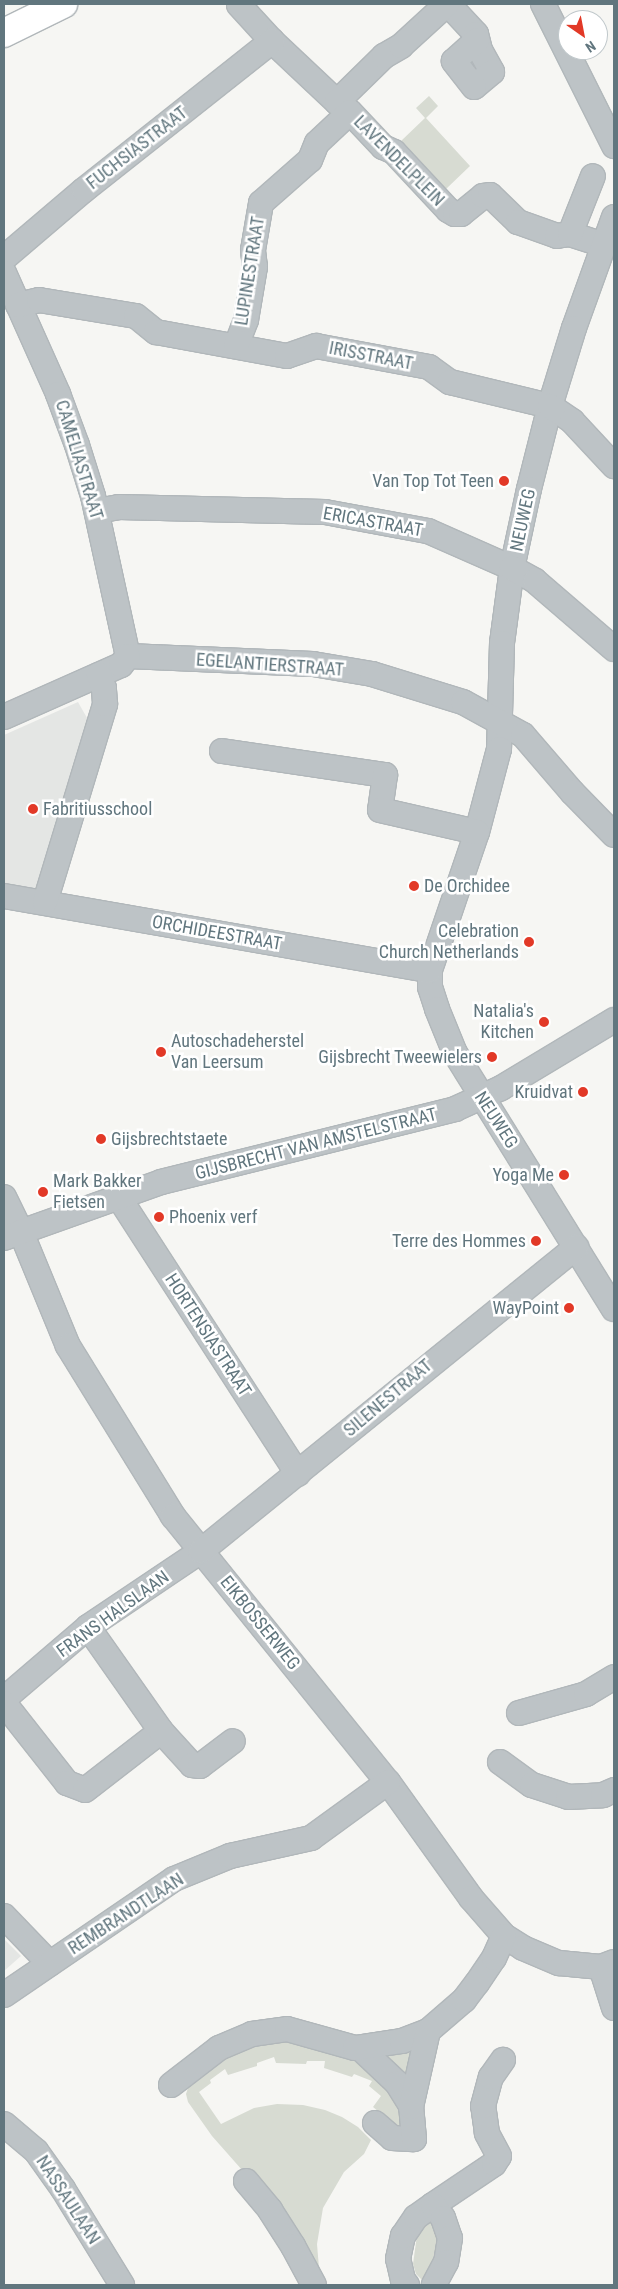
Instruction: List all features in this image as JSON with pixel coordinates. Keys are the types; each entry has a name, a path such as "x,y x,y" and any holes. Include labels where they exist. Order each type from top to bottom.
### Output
{"main road":[{"path":"4,33 63,4"}],"street":[{"path":"543,4 614,146"},
{"path":"239,5 272,41 343,107"},
{"name":"LUPINESTRAAT","path":"236,346 246,320 255,267 253,250 261,203 310,160 318,143 343,107 384,56 401,46 437,7 476,34 477,40 494,74"},
{"name":"FUCHSIASTRAAT","path":"4,258 84,190 272,41"},
{"name":"LAVENDELPLEIN","path":"343,107 384,148 394,152 454,214 466,211 486,194 490,195 518,222 557,236 570,234"},
{"path":"593,176 570,234 604,245"},
{"name":"NEUWEG","path":"614,217 574,328 550,406 529,489 512,568 502,643 499,749 477,832 430,970 430,988 446,1032 481,1098 614,1309"},
{"name":"CAMELIASTRAAT","path":"4,273 58,394 77,445 97,511 128,656"},
{"name":"IRISSTRAAT","path":"18,305 39,300 136,316 156,332 287,356 316,346 429,367 450,382 550,406 572,421 614,466"},
{"name":"ERICASTRAAT","path":"97,511 119,507 326,512 428,531 512,568 535,581 614,649"},
{"path":"4,717 120,665 128,656"},
{"name":"EGELANTIERSTRAAT","path":"128,656 313,664 372,674 463,702 523,734 572,792 614,835"},
{"path":"45,902 105,704 104,688 99,675"},
{"path":"222,751 385,775 380,810 477,832"},
{"name":"ORCHIDEESTRAAT","path":"4,896 430,970"},
{"name":"GIJSBRECHT VAN AMSTELSTRAAT","path":"12,1235 160,1182 417,1120 455,1109 481,1098 614,1020"},
{"name":"HORTENSIASTRAAT","path":"118,1196 298,1474"},
{"name":"EIKBOSSERWEG","path":"4,1197 12,1235 68,1346 173,1516 388,1782 470,1898 504,1936 523,1948 559,1962 607,1964"},
{"name":"SILENESTRAAT","path":"201,1551 576,1247"},
{"name":"FRANS HALSLAAN","path":"5,1694 88,1627 201,1551"},
{"path":"88,1627 161,1731 192,1765 200,1766 233,1741"},
{"path":"519,1713 586,1694 614,1677"},
{"path":"5,1694 67,1783 85,1790 161,1731"},
{"path":"500,1762 532,1785 568,1797 603,1795 614,1790"},
{"name":"REMBRANDTLAAN","path":"4,1995 174,1879 230,1856 311,1838 388,1782"},
{"path":"4,1916 50,1964"},
{"path":"171,2085 219,2048 252,2034 287,2029 360,2048 402,2041 428,2032 474,1987 494,1958 504,1936"},
{"path":"607,1964 614,2008"},
{"path":"375,2123 392,2138 414,2139 411,2106 428,2032"},
{"path":"360,2048 397,2083 411,2106"},
{"path":"406,2285 398,2258 403,2236 416,2217 494,2164 499,2156 487,2132 483,2106 491,2077 503,2060"},
{"name":"NASSAULAAN","path":"4,2124 36,2151 63,2189 122,2285"},
{"path":"246,2181 270,2210 293,2246 314,2285"},
{"path":"433,2205 443,2218 450,2238 446,2262 434,2285"}],"shaded area":[{"path":"429,96 438,106 426,118 470,166 446,189 401,141 425,118 416,108"},
{"name":"Fabritiusschool","path":"78,702 91,725 37,889 4,883 4,735"},
{"path":"4,1939 21,1956 4,1971"},
{"path":"281,2037 363,2058 404,2108 402,2127 397,2127 373,2107 381,2096 369,2086 372,2081 354,2074 352,2077 324,2068 325,2061 307,2061 306,2064 276,2063 274,2057 257,2063 257,2066 228,2075 225,2069 210,2080 211,2083 199,2092 221,2124 254,2108 277,2104 303,2105 325,2110 342,2117 358,2127 371,2140 364,2154 344,2172 323,2208 317,2244 320,2280 250,2179 212,2136 188,2102 186,2094 189,2085 243,2043"},
{"path":"415,2047 409,2093 381,2054"},
{"path":"436,2219 441,2241 427,2285 416,2274 413,2264 417,2235 430,2221"}],"place":[{"name":"Van Top Tot Teen","path":"504,481"},
{"name":"Fabritiusschool","path":"33,809"},
{"name":"De Orchidee","path":"414,886"},
{"name":"Celebration Church Netherlands","path":"529,942"},
{"name":"Natalia's Kitchen","path":"544,1022"},
{"name":"Autoschadeherstel Van Leersum","path":"161,1052"},
{"name":"Gijsbrecht Tweewielers","path":"492,1057"},
{"name":"Kruidvat","path":"583,1092"},
{"name":"Gijsbrechtstaete","path":"101,1139"},
{"name":"Yoga Me","path":"564,1175"},
{"name":"Mark Bakker Fietsen","path":"43,1192"},
{"name":"Phoenix verf","path":"159,1217"},
{"name":"Terre des Hommes","path":"536,1241"},
{"name":"WayPoint","path":"569,1308"}]}
